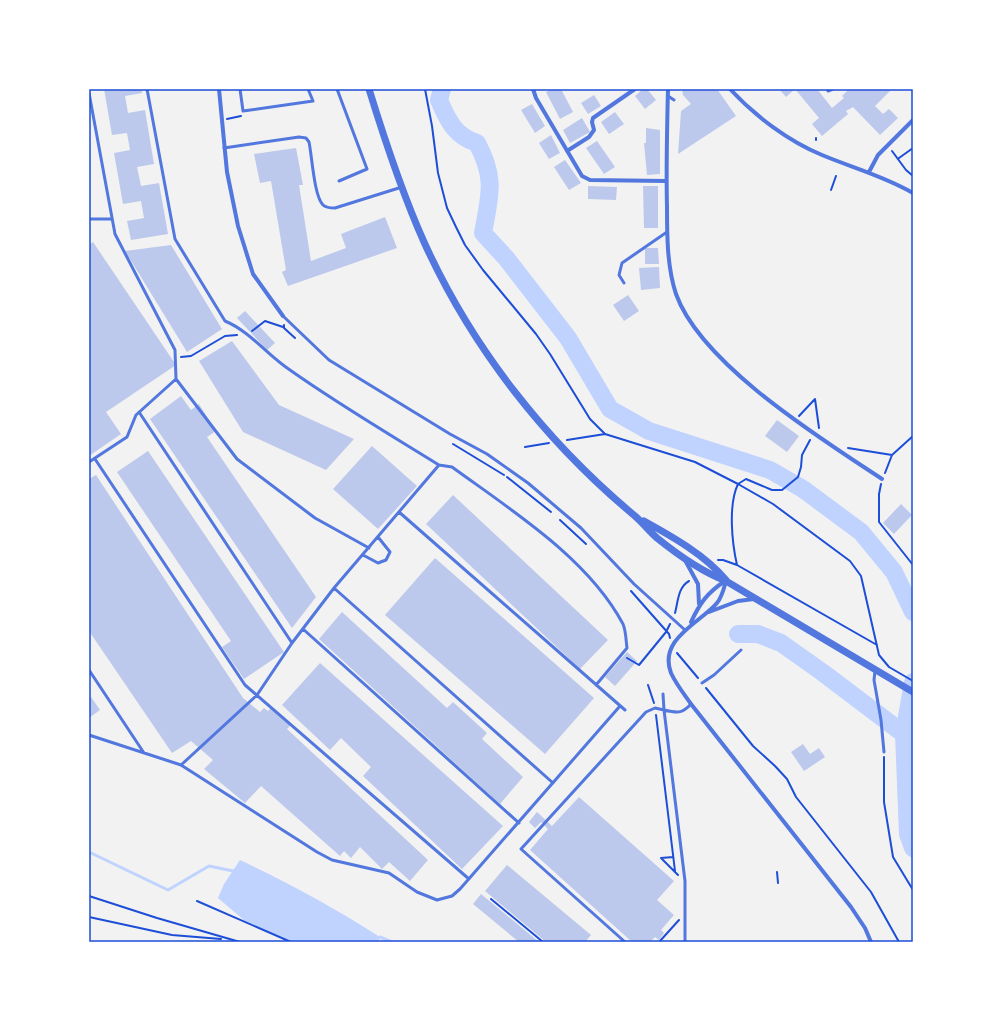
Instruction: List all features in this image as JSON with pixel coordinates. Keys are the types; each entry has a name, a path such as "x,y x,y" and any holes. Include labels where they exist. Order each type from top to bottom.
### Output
{"street":[{"path":"219,89 224,148 238,226 253,274 283,316"},
{"path":"369,89 403,187 425,243 465,319 507,382 554,441 606,492 637,518 656,537 684,558 708,574 726,580 913,692"},
{"path":"533,89 536,98 582,176 590,180 666,181"},
{"path":"567,151 592,135 594,130 592,118 635,89"},
{"path":"668,89 666,181 667,232 672,278 676,294 690,322 726,362 753,386 795,420 882,479"},
{"path":"730,89 758,115 800,144 834,160 895,182 913,193"},
{"path":"869,172 878,155 913,120"},
{"path":"637,518 660,530 714,566 726,580"},
{"path":"684,558 698,584 699,605"},
{"path":"691,624 699,605 717,586 726,580"},
{"path":"726,580 719,600 705,614 685,630 670,652 669,665 676,682 691,704 852,907 865,928 871,942"},
{"path":"705,614 738,601 757,599"}],"lane":[{"path":"147,89 175,239 225,321 248,334 288,369 344,406 439,465 452,467 532,526 571,559 599,589 624,626 628,648 596,685"},
{"path":"240,89 243,111 313,101 308,89"},
{"path":"337,89 367,169 339,181"},
{"path":"828,91 833,89"},
{"path":"89,93 115,234 176,350 176,379 237,459 315,518 369,548"},
{"path":"668,96 674,100"},
{"path":"224,148 299,137 306,138 309,142 319,198 324,206 329,208 335,208 403,187"},
{"path":"89,219 112,219"},
{"path":"624,283 619,275 622,263 667,232"},
{"path":"283,316 329,360 450,434 487,454 528,483 581,528 634,584 685,630"},
{"path":"89,462 127,437 136,415 176,379"},
{"path":"139,412 292,643"},
{"path":"95,459 245,685 469,879"},
{"path":"181,765 257,695 292,643 334,588 439,465"},
{"path":"399,512 625,710"},
{"path":"363,555 378,563 386,560 390,552 378,537"},
{"path":"334,588 552,783"},
{"path":"303,629 519,823"},
{"path":"702,683 714,675 741,650"},
{"path":"89,670 144,753"},
{"path":"875,670 874,680 882,720 884,752"},
{"path":"663,694 685,881 685,942"},
{"path":"625,942 521,849 643,715 649,710 655,708 679,714 684,712 691,704"},
{"path":"89,735 181,765 317,852 332,860 389,873 417,892 437,900 452,896 469,879 620,706"}],"path":[{"path":"425,89 432,126 438,173 448,208 456,227 465,245 483,270 536,334 550,354 590,419 605,434 695,462 738,484 773,504 850,560 861,576 878,655 883,662 913,681"},
{"path":"231,118 241,116"},
{"path":"899,158 913,148"},
{"path":"894,152 906,170 913,176"},
{"path":"831,190 836,176"},
{"path":"283,316 284,328"},
{"path":"248,334 265,321 284,328 295,338"},
{"path":"176,358 191,356 224,336"},
{"path":"737,565 732,539 733,500 738,484 742,480 746,479 777,491 788,486 798,477 802,455 818,429 819,423 815,406 815,398 795,420"},
{"path":"913,436 892,455 882,479 879,494 880,522 913,565"},
{"path":"446,440 506,476 557,517 589,547"},
{"path":"835,448 892,455"},
{"path":"716,563 721,559 737,565 877,645"},
{"path":"622,654 639,665 666,632 682,588 688,582 693,580"},
{"path":"631,591 666,632"},
{"path":"683,661 752,746 775,766 787,779 796,797 871,892 899,942"},
{"path":"648,685 655,708 675,871"},
{"path":"884,752 884,802 893,857 913,890"},
{"path":"673,857 660,858 685,881"},
{"path":"777,872 778,882"},
{"path":"89,896 226,939 240,942"},
{"path":"491,899 543,942"},
{"path":"197,901 292,942"},
{"path":"660,941 686,913"},
{"path":"89,917 172,935 226,939"}],"water":[{"path":"240,860 294,887 346,916 380,937 379,942 291,941 245,921 218,898 224,884"}],"building":[{"path":"104,89 141,89 142,93 125,96 128,113 145,110 154,164 137,167 141,186 159,183 168,234 131,240 127,221 144,218 141,201 123,204 114,153 130,150 127,133 112,135"},
{"path":"552,89 561,89 573,112 560,119 546,92"},
{"path":"643,89 647,89 656,100 645,109 635,96"},
{"path":"682,89 717,89 736,116 678,154 681,111 691,104 683,95"},
{"path":"779,89 795,89 786,97"},
{"path":"795,89 817,89 832,108 844,98 842,96 849,89 892,89 875,106 883,114 889,109 898,118 880,135 853,107 846,111 848,114 822,136 812,124 819,118"},
{"path":"594,95 601,106 588,114 581,103"},
{"path":"532,104 545,126 535,133 521,110"},
{"path":"615,112 624,124 609,134 601,122"},
{"path":"582,118 590,132 570,143 563,130"},
{"path":"646,128 660,130 660,174 647,175 644,143 646,143"},
{"path":"551,135 560,153 549,159 539,143"},
{"path":"597,141 615,167 604,174 586,148"},
{"path":"296,148 303,185 299,185 311,261 346,248 341,234 385,217 397,248 288,286 282,272 286,270 271,181 260,183 254,154"},
{"path":"565,160 581,183 569,190 554,167"},
{"path":"588,186 617,187 616,200 588,199"},
{"path":"643,186 658,186 658,228 644,228"},
{"path":"93,242 176,365 106,412 121,434 89,456 89,245"},
{"path":"171,245 222,329 187,352 125,251"},
{"path":"645,248 658,248 659,264 645,264"},
{"path":"659,267 660,288 641,290 639,268"},
{"path":"628,295 639,311 624,321 613,305"},
{"path":"245,311 275,343 267,350 237,318"},
{"path":"232,341 279,405 354,439 326,470 243,432 199,361"},
{"path":"181,396 191,410 199,404 216,431 207,437 316,597 292,628 150,419"},
{"path":"777,420 799,436 787,452 765,436"},
{"path":"372,446 417,486 378,529 333,489"},
{"path":"148,451 284,652 244,679 222,647 231,641 117,472"},
{"path":"96,475 243,698 260,712 264,708 268,711 272,707 291,725 287,729 428,860 410,881 389,862 382,869 360,847 351,858 344,851 340,856 261,786 245,803 204,769 213,760 191,741 172,753 89,631 89,479"},
{"path":"453,495 608,640 580,669 426,524"},
{"path":"901,504 912,515 894,534 883,523"},
{"path":"435,558 594,698 545,754 385,615"},
{"path":"342,612 447,708 453,702 487,733 482,739 523,777 500,804 319,639"},
{"path":"627,652 637,661 615,686 605,677"},
{"path":"320,663 503,826 462,869 363,776 371,767 341,738 330,750 282,705"},
{"path":"89,694 100,710 89,718"},
{"path":"803,744 810,754 819,748 825,757 804,771 791,752"},
{"path":"579,797 674,881 657,900 674,915 661,930 664,933 659,940 655,937 650,942 632,942 530,850 548,829 541,822 535,828 529,822 537,812 552,826"},
{"path":"507,865 591,935 585,942 546,942 485,891"},
{"path":"481,894 539,942 519,942 473,904"}],"waterway":[{"path":"442,89 439,100 449,121 463,136 477,143 487,166 490,187 483,233 506,258 568,338 610,409 649,431 770,470 803,489 861,532 894,572 913,612"},
{"path":"738,634 758,634 781,643 904,734"},
{"path":"913,682 904,734 908,834 913,848"},
{"path":"89,852 168,890 209,866 233,871"},
{"path":"380,937 392,942"}]}
